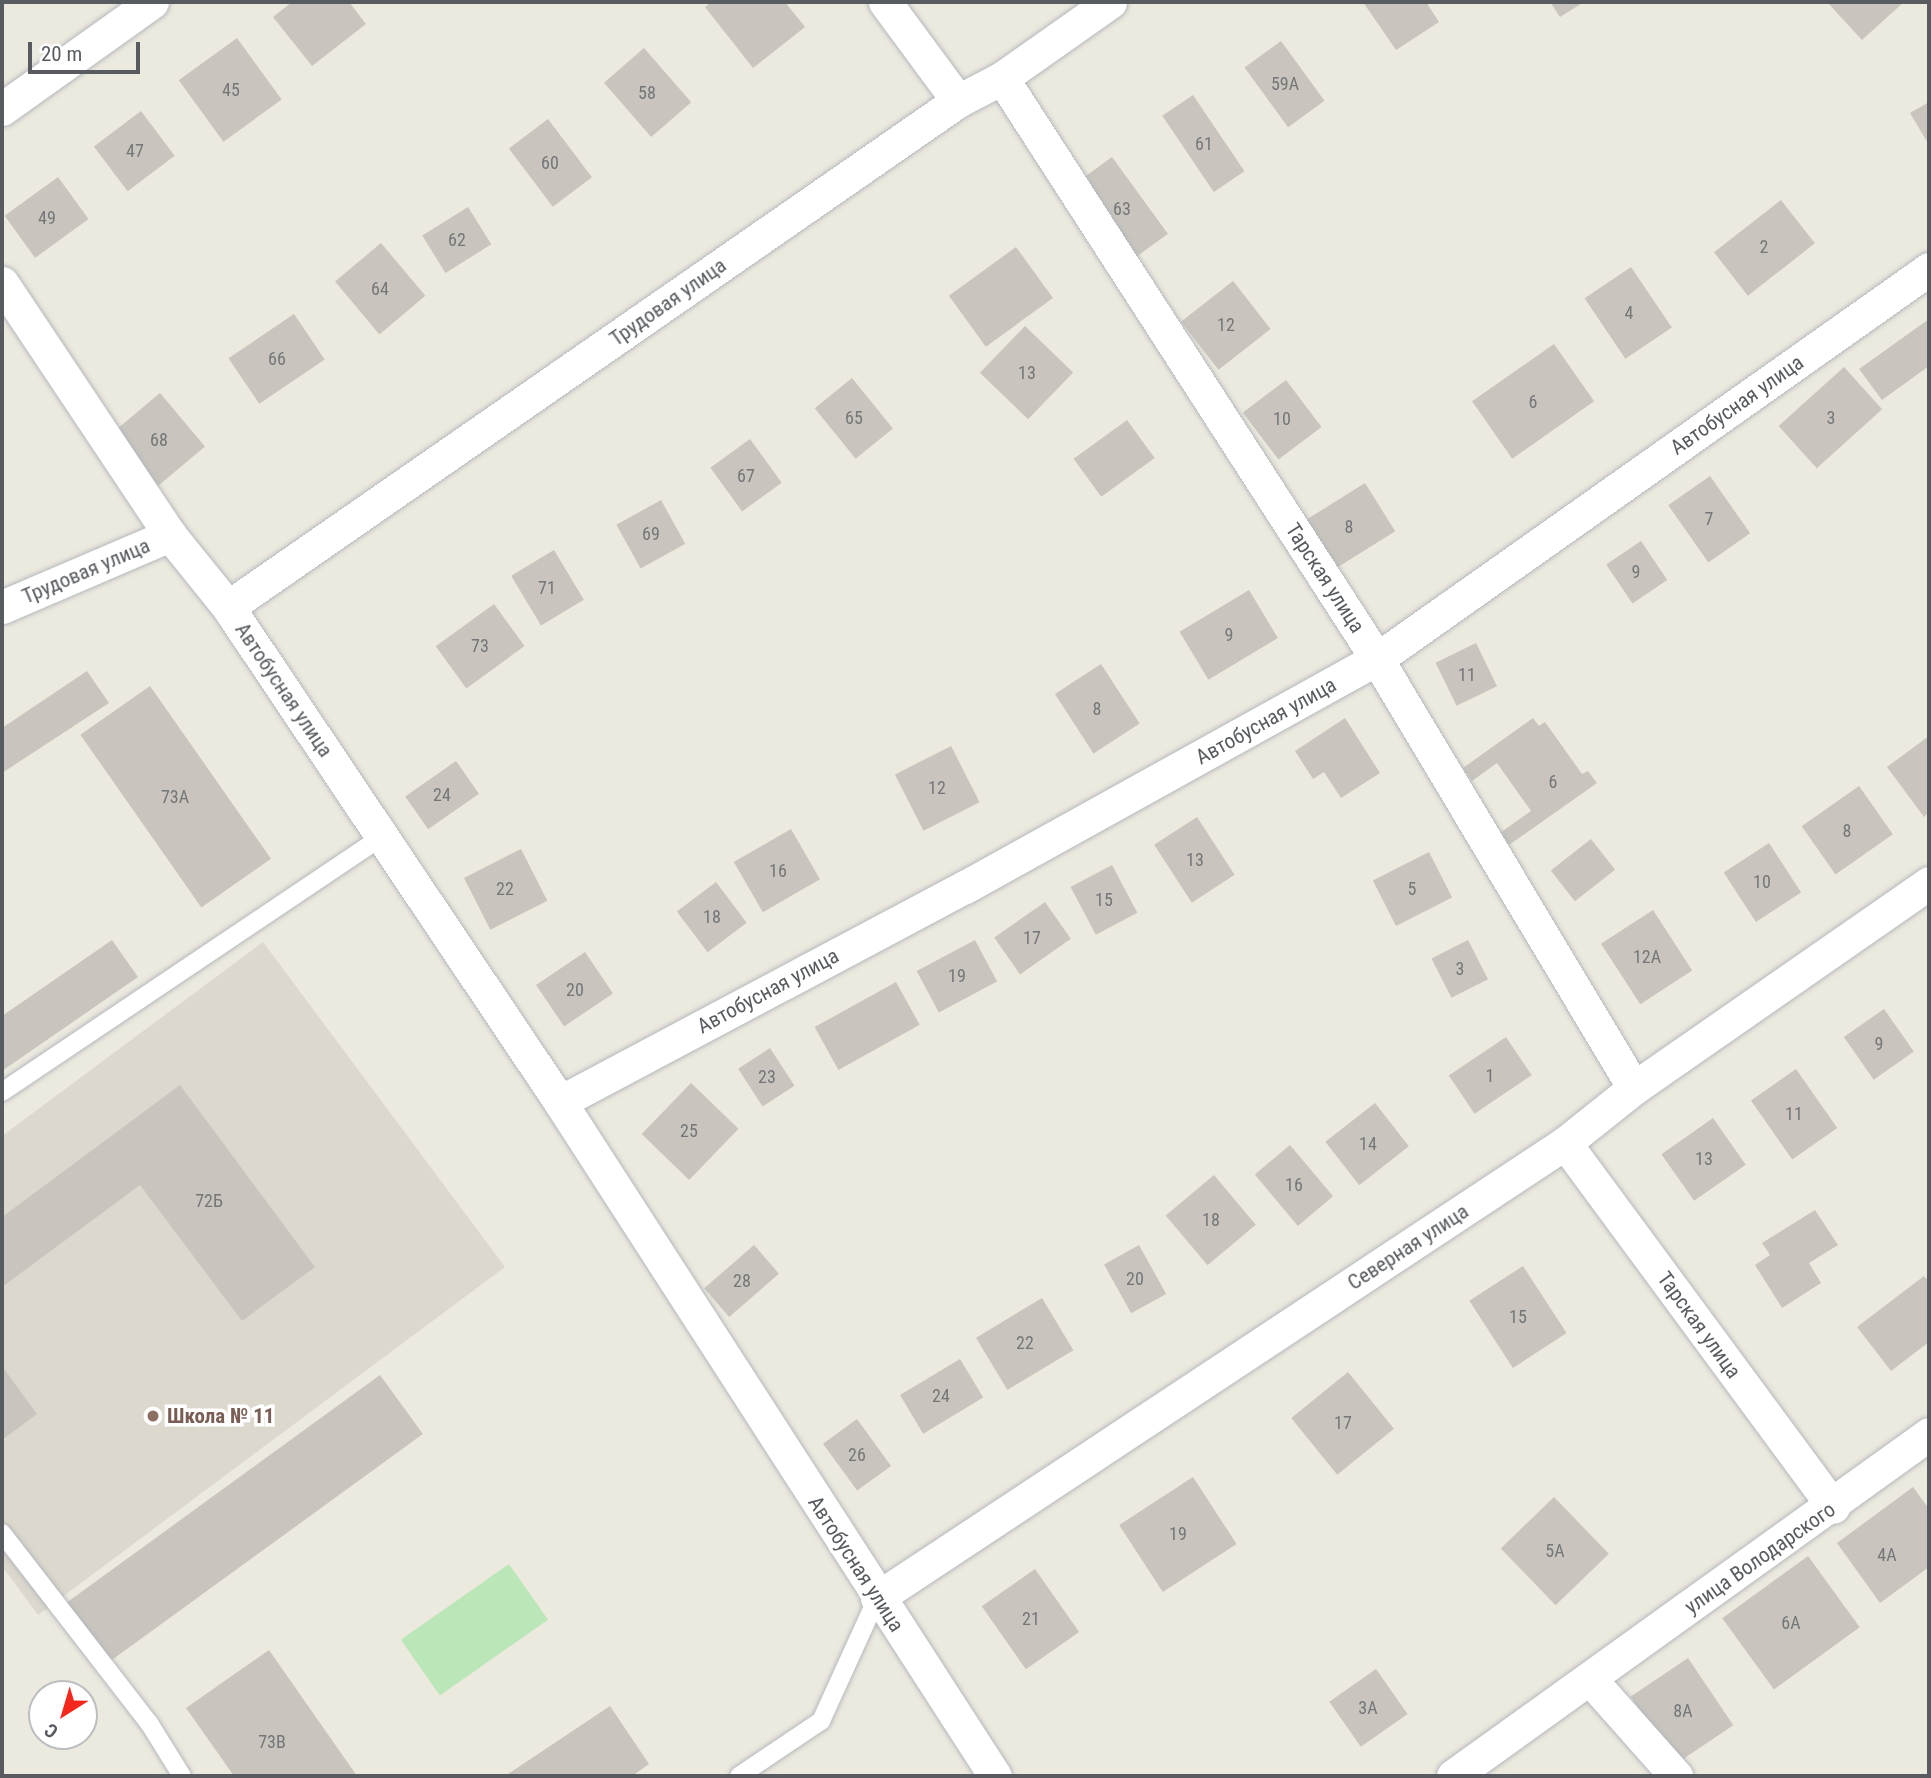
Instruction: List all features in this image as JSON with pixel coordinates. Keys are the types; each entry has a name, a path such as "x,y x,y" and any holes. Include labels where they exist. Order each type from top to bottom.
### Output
{"street":[{"path":"2,109 152,2"},
{"path":"885,2 958,101"},
{"name":"Трудовая улица","path":"228,607 958,101 1002,78 1110,2"},
{"name":"Тарская улица","path":"1002,78 1377,659 1634,1088"},
{"name":"Автобусная улица","path":"560,1102 965,887 1377,659 1929,270"},
{"name":"Автобусная улица","path":"2,283 170,535 228,607 560,1102 877,1598 995,1776"},
{"name":"Трудовая улица","path":"2,607 170,535"},
{"name":"Северная улица","path":"877,1598 1565,1143 1634,1088 1929,883"},
{"name":"Тарская улица","path":"1565,1143 1833,1507"},
{"name":"улица Володарского","path":"1453,1776 1833,1507 1929,1434"},
{"path":"1590,1679 1676,1776"}],"lane":[{"path":"2,1092 383,836"},
{"path":"2,1533 149,1723 182,1776"},
{"path":"739,1776 821,1721 877,1598"}],"shaded area":[{"name":"Школа № 11","path":"263,942 505,1267 38,1615 2,1566 2,1136"}],"green space":[{"path":"509,1564 548,1620 440,1695 401,1640"}],"building":[{"path":"292,2 349,2 366,24 312,66 273,17"},
{"path":"712,2 785,2 805,27 753,68 705,7"},
{"path":"1363,2 1426,2 1439,22 1396,50"},
{"path":"1550,2 1584,2 1560,17"},
{"path":"1827,2 1904,2 1862,40"},
{"path":"237,38 282,99 223,142 179,80"},
{"path":"1281,41 1324,101 1288,127 1245,67"},
{"path":"644,48 691,102 651,137 604,83"},
{"path":"1193,95 1244,171 1214,192 1162,116"},
{"path":"1929,102 1929,145 1910,113"},
{"path":"141,111 175,156 128,191 94,147"},
{"path":"548,119 592,177 553,207 509,148"},
{"path":"1112,157 1168,234 1131,260 1076,183"},
{"path":"58,177 89,219 35,258 5,216"},
{"path":"1781,200 1815,243 1748,296 1714,252"},
{"path":"468,207 491,244 446,273 422,236"},
{"path":"381,243 425,296 379,334 335,282"},
{"path":"1016,247 1053,298 986,347 949,296"},
{"path":"1631,267 1672,328 1625,359 1585,298"},
{"path":"1233,281 1271,329 1219,370 1181,322"},
{"path":"294,314 325,360 259,404 229,358"},
{"path":"1929,319 1929,366 1882,400 1859,369"},
{"path":"1025,326 1073,373 1028,419 980,373"},
{"path":"1554,344 1594,401 1512,459 1472,401"},
{"path":"1844,367 1882,409 1817,468 1779,426"},
{"path":"852,378 893,429 856,459 815,408"},
{"path":"1286,380 1322,427 1278,460 1243,412"},
{"path":"160,393 205,447 158,486 113,432"},
{"path":"1127,420 1155,458 1101,497 1074,459"},
{"path":"750,439 782,483 742,511 710,468"},
{"path":"1710,476 1750,533 1708,563 1668,505"},
{"path":"1365,483 1395,531 1332,571 1302,522"},
{"path":"661,500 685,544 641,568 616,525"},
{"path":"1641,541 1667,580 1632,603 1606,564"},
{"path":"554,550 584,600 541,625 511,576"},
{"path":"1249,590 1278,638 1208,680 1180,632"},
{"path":"494,604 525,646 466,688 436,646"},
{"path":"1476,643 1497,686 1457,706 1436,663"},
{"path":"1101,664 1140,724 1094,754 1055,694"},
{"path":"87,671 109,703 2,773 2,728"},
{"path":"150,686 271,859 201,908 80,735"},
{"path":"1345,718 1380,773 1341,798 1324,772 1313,779 1295,751"},
{"path":"1533,718 1539,726 1545,722 1582,774 1588,771 1597,783 1509,845 1500,833 1531,811 1497,763 1472,781 1463,768"},
{"path":"1929,736 1929,812 1924,817 1887,767"},
{"path":"951,746 980,802 923,831 895,775"},
{"path":"456,761 479,794 428,829 405,797"},
{"path":"1859,786 1893,834 1836,874 1802,826"},
{"path":"1197,817 1235,875 1192,903 1154,845"},
{"path":"791,829 820,879 763,912 734,862"},
{"path":"1591,839 1615,870 1575,901 1551,870"},
{"path":"1769,843 1801,892 1756,922 1724,872"},
{"path":"521,849 547,901 490,930 464,878"},
{"path":"1429,852 1452,897 1396,926 1373,881"},
{"path":"1112,865 1137,913 1096,935 1071,887"},
{"path":"716,882 747,923 708,952 677,911"},
{"path":"1045,902 1071,939 1020,974 994,938"},
{"path":"1653,910 1692,970 1640,1004 1601,944"},
{"path":"112,940 138,977 2,1071 2,1016"},
{"path":"975,940 997,981 939,1012 917,971"},
{"path":"1468,940 1488,979 1451,998 1431,959"},
{"path":"585,952 613,993 564,1026 536,985"},
{"path":"896,982 920,1025 838,1070 815,1027"},
{"path":"1884,1009 1914,1052 1874,1080 1844,1037"},
{"path":"1506,1037 1532,1075 1475,1114 1449,1076"},
{"path":"770,1048 795,1086 763,1106 738,1069"},
{"path":"1796,1069 1837,1128 1792,1160 1751,1101"},
{"path":"691,1083 738,1129 689,1180 642,1134"},
{"path":"180,1085 315,1267 242,1321 140,1185 2,1287 2,1217"},
{"path":"1375,1103 1409,1146 1359,1185 1325,1142"},
{"path":"1713,1118 1746,1165 1694,1201 1661,1154"},
{"path":"1290,1145 1333,1196 1298,1226 1255,1175"},
{"path":"1214,1175 1256,1225 1208,1265 1166,1215"},
{"path":"1815,1210 1838,1245 1809,1263 1821,1283 1782,1308 1755,1265 1770,1255 1762,1243"},
{"path":"754,1245 779,1274 729,1317 704,1288"},
{"path":"1139,1245 1166,1294 1131,1313 1104,1264"},
{"path":"1523,1266 1567,1333 1513,1368 1469,1301"},
{"path":"1924,1276 1929,1282 1929,1342 1891,1371 1857,1327"},
{"path":"1042,1298 1073,1350 1007,1390 976,1338"},
{"path":"960,1359 983,1398 923,1434 900,1395"},
{"path":"2,1366 37,1414 2,1440"},
{"path":"1348,1372 1394,1429 1337,1475 1291,1418"},
{"path":"380,1375 423,1434 109,1662 66,1603"},
{"path":"857,1419 891,1466 857,1491 823,1444"},
{"path":"1193,1477 1237,1544 1163,1592 1119,1525"},
{"path":"1913,1487 1929,1509 1929,1567 1880,1603 1837,1543"},
{"path":"1554,1497 1609,1554 1556,1605 1501,1548"},
{"path":"1808,1556 1860,1627 1774,1689 1722,1618"},
{"path":"1035,1569 1079,1632 1026,1669 982,1606"},
{"path":"269,1650 357,1776 234,1776 186,1708"},
{"path":"1688,1658 1733,1725 1676,1764 1631,1697"},
{"path":"1376,1669 1408,1714 1361,1747 1329,1702"},
{"path":"610,1706 649,1764 632,1776 505,1776"}],"place":[{"name":"Школа № 11","path":"153,1416"}]}
